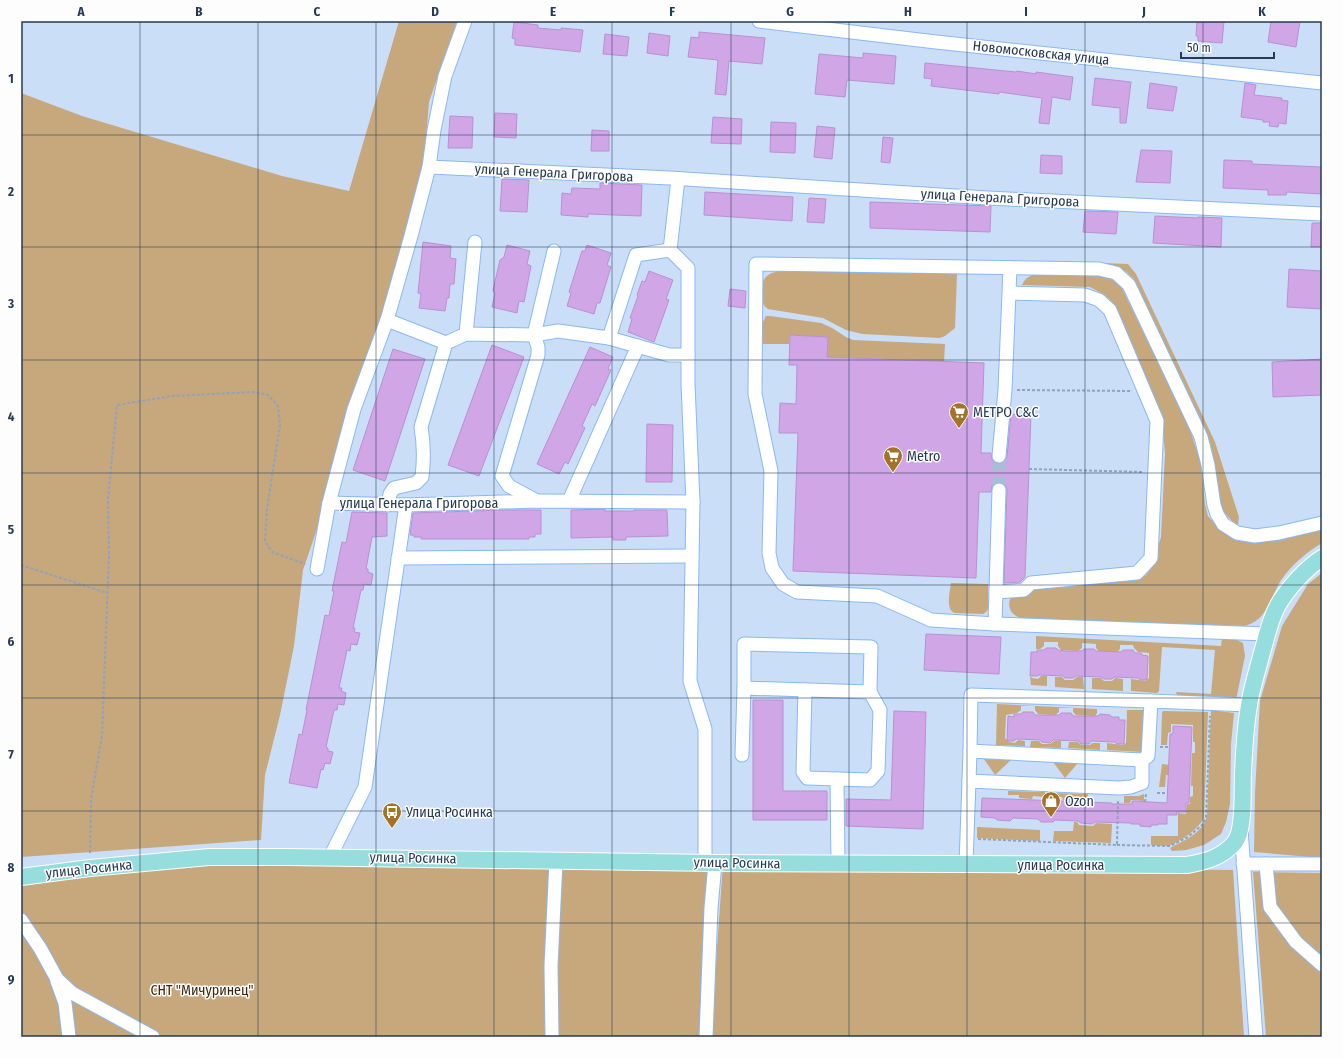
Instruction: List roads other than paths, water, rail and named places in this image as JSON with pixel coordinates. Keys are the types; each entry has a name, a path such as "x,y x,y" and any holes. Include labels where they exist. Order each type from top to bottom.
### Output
{"main road":[{"name":"улица Росинка","path":"21,877 90,868 210,858 330,857 838,864 1187,865 1199,863 1211,860 1235,841 1241,826 1244,747 1249,705 1267,634 1277,606 1294,583 1322,558"}],"street":[{"name":"улица Генерала Григорова","path":"465,21 445,76 434,130 429,167 411,236 387,320 354,409 329,503 406,505 537,501 693,502"},
{"name":"Новомосковская улица","path":"759,21 936,42 1322,83"},
{"name":"улица Генерала Григорова","path":"429,167 678,179 988,198 1322,214"},
{"path":"670,250 678,179"},
{"path":"466,334 475,242"},
{"path":"609,338 636,255 670,250"},
{"path":"670,250 688,268 688,355 693,502 690,681 705,729 710,863 711,908 706,1037"},
{"path":"537,501 508,486 502,476 538,355 538,347 534,335 554,251"},
{"path":"1267,634 995,624 931,620 877,596 797,592 783,584 772,568 769,553 771,471 755,394 756,264 1099,269 1116,273 1129,285 1201,437 1208,465 1214,505 1223,524 1237,533 1255,536 1279,533 1322,523"},
{"path":"999,456 1005,390 1010,268"},
{"path":"996,592 1024,590 1031,583 1137,573 1151,558 1157,421 1110,310 1099,300 1085,295 1010,293"},
{"path":"387,320 401,324 446,343 466,334 534,335 558,331 609,338 669,355 688,355"},
{"path":"388,505 390,494 394,488 416,483 422,477 424,440 421,427 446,343"},
{"path":"569,501 638,346"},
{"path":"995,624 999,490"},
{"path":"317,569 329,503"},
{"path":"330,857 366,787 406,505"},
{"path":"398,558 691,556"},
{"path":"742,755 744,644 871,647 870,692 880,710 878,771 870,780 807,778 803,772 805,690"},
{"path":"744,688 870,692"},
{"path":"966,864 968,839 971,695 1249,705"},
{"path":"970,751 1142,760 1148,756 1151,701"},
{"path":"969,780 1119,788 1131,787 1142,783 1142,760"},
{"path":"838,779 838,864"},
{"path":"1241,826 1256,1037"},
{"path":"552,1037 551,966 556,861"},
{"path":"1243,864 1322,864"},
{"path":"1266,864 1270,907 1296,942 1322,965"},
{"path":"21,920 40,948 57,979 65,1003 69,1037"},
{"path":"57,979 72,993 153,1037"}],"tunnel":[{"path":"999,456 999,490"}],"place":[{"name":"МЕТРО С&С","path":"959,429"},
{"name":"Metro","path":"893,473"},
{"name":"Ozon","path":"1051,818"},
{"name":"Улица Росинка","path":"392,829"}],"park label":[{"name":"СНТ \"Мичуринец\"","path":"202,990"}]}
